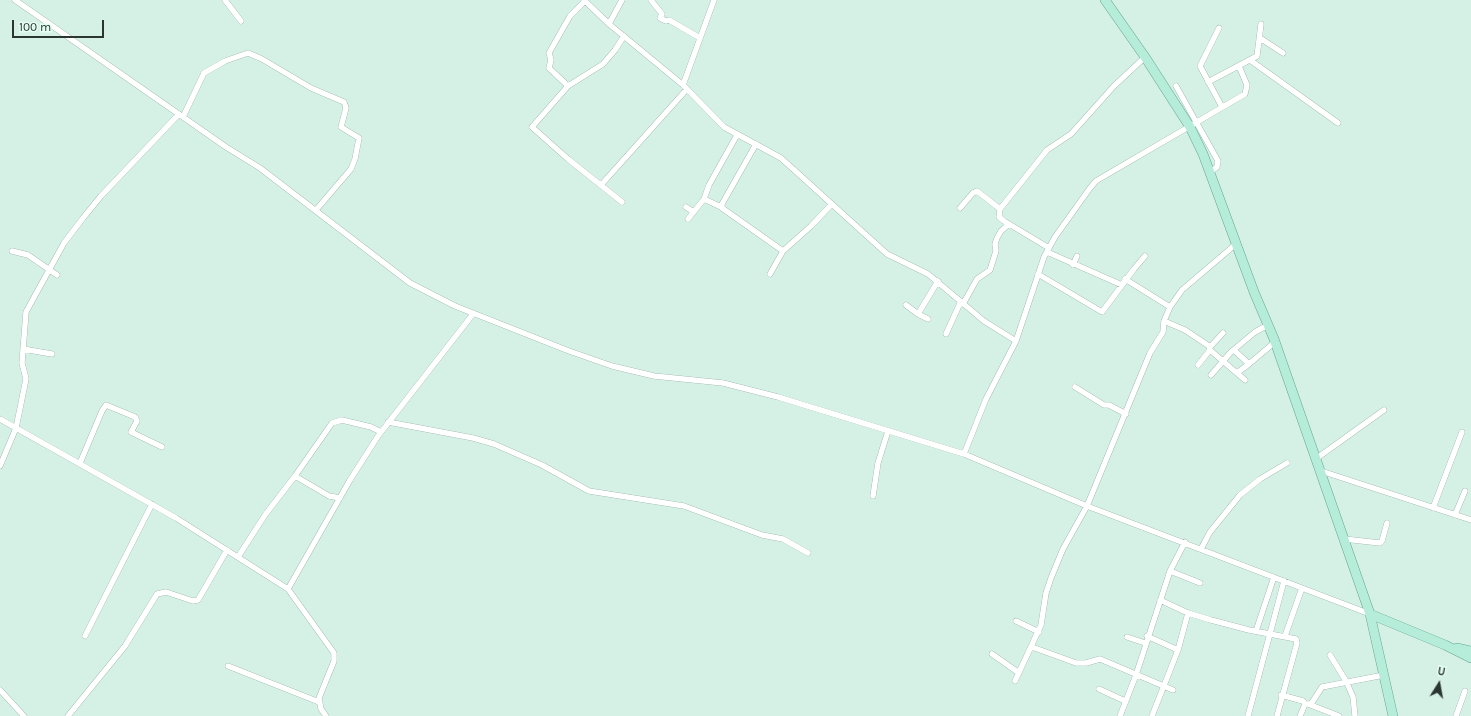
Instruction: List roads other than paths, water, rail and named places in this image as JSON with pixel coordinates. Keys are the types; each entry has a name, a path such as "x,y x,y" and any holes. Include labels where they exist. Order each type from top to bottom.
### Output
{"main road":[{"path":"1104,0 1194,124 1236,244 1275,342 1317,458 1370,614 1394,716"},
{"path":"1370,614 1446,645 1471,658"},
{"path":"1446,645 1471,651"}],"street":[{"path":"16,0 181,116 260,168 410,282 473,314 612,366 652,376 723,383 778,397 964,454 1087,506 1185,542 1370,614"},
{"path":"225,0 241,21"},
{"path":"568,86 550,70 549,66 551,60 549,53 570,16 585,0 609,24 685,87 717,122 737,135 781,158 802,175 831,205 887,254 928,274 984,321 1016,341"},
{"path":"609,24 622,0"},
{"path":"651,0 662,14 660,18 666,21 669,20 700,38"},
{"path":"601,185 685,87 700,38 714,0"},
{"path":"1208,82 1257,55 1261,24"},
{"path":"1219,28 1200,66 1222,107"},
{"path":"622,202 568,159 532,127 568,86 603,64 624,36"},
{"path":"1260,38 1283,53"},
{"path":"0,466 16,428 26,379 22,363 26,312 64,242 101,196 181,116 204,73 225,61 248,53 262,59 311,88 344,102 346,108 341,127 359,138 355,159 351,168 316,210"},
{"path":"1122,285 1073,265 999,218 1000,209 1048,150 1071,134 1114,86 1146,56"},
{"path":"1250,60 1338,123"},
{"path":"964,454 986,399 1016,341 1038,274 1048,250 1093,183 1246,93 1247,85 1239,66"},
{"path":"1176,86 1194,124"},
{"path":"688,219 704,199 709,185 737,135"},
{"path":"721,207 756,144"},
{"path":"960,208 973,193 977,191 1000,209"},
{"path":"704,199 721,207 783,251"},
{"path":"770,274 783,251 811,226 831,205"},
{"path":"686,207 694,212"},
{"path":"946,334 962,302 974,283 990,270 996,251 995,244 997,238 1001,231 1009,224"},
{"path":"1015,681 1039,632 1043,620 1046,593 1063,549 1087,506 1112,442 1126,414 1150,353 1163,332 1164,321 1170,307 1182,290 1236,244"},
{"path":"12,251 26,254 57,275"},
{"path":"1073,265 1077,256"},
{"path":"1038,274 1101,312 1104,312 1125,280 1145,256"},
{"path":"1125,280 1170,307"},
{"path":"918,314 938,281"},
{"path":"906,305 928,320"},
{"path":"288,589 340,498 381,432 473,314"},
{"path":"1164,321 1185,330 1210,348 1245,380"},
{"path":"1211,375 1223,360 1234,350 1255,332 1268,325"},
{"path":"1198,365 1210,348 1224,333"},
{"path":"1237,373 1275,342"},
{"path":"23,349 52,354"},
{"path":"1234,350 1249,364"},
{"path":"1075,387 1104,405 1109,405 1126,414"},
{"path":"80,464 102,411 106,405 135,417 137,421 131,432 162,447"},
{"path":"1317,458 1384,410"},
{"path":"0,419 152,504 288,589 334,654 334,661 319,702 321,709 326,716"},
{"path":"238,557 266,515 296,476 334,421 342,420 355,423 381,432"},
{"path":"388,422 473,438 494,444 542,465 589,491 684,506 764,536 783,539 808,554"},
{"path":"873,496 878,463 888,431"},
{"path":"1433,508 1462,432"},
{"path":"1202,549 1210,532 1240,495 1260,479 1287,463"},
{"path":"1321,471 1471,520"},
{"path":"296,476 328,496 340,498"},
{"path":"1455,515 1465,491"},
{"path":"85,636 152,504"},
{"path":"1344,539 1380,543 1382,541 1387,522"},
{"path":"1120,716 1136,675 1147,636 1170,571 1185,542"},
{"path":"68,716 125,646 157,594 166,592 193,601 198,600 227,550"},
{"path":"1170,571 1200,583"},
{"path":"1256,631 1274,577"},
{"path":"1248,716 1284,581"},
{"path":"1285,636 1302,588"},
{"path":"1160,600 1188,613 1256,631 1294,638 1298,643 1277,716"},
{"path":"1152,716 1178,650 1188,613"},
{"path":"1016,620 1039,632"},
{"path":"1147,636 1178,650"},
{"path":"1127,637 1145,643"},
{"path":"1032,647 1076,663 1086,663 1100,659 1174,690"},
{"path":"992,654 1019,673"},
{"path":"1330,655 1346,681 1354,700 1353,710 1355,716"},
{"path":"228,666 319,702"},
{"path":"1300,716 1306,704 1311,703 1322,686 1384,674"},
{"path":"1099,689 1125,701"},
{"path":"0,690 24,716"},
{"path":"1456,716 1465,691"},
{"path":"1282,695 1303,701 1306,704 1339,716"}]}
